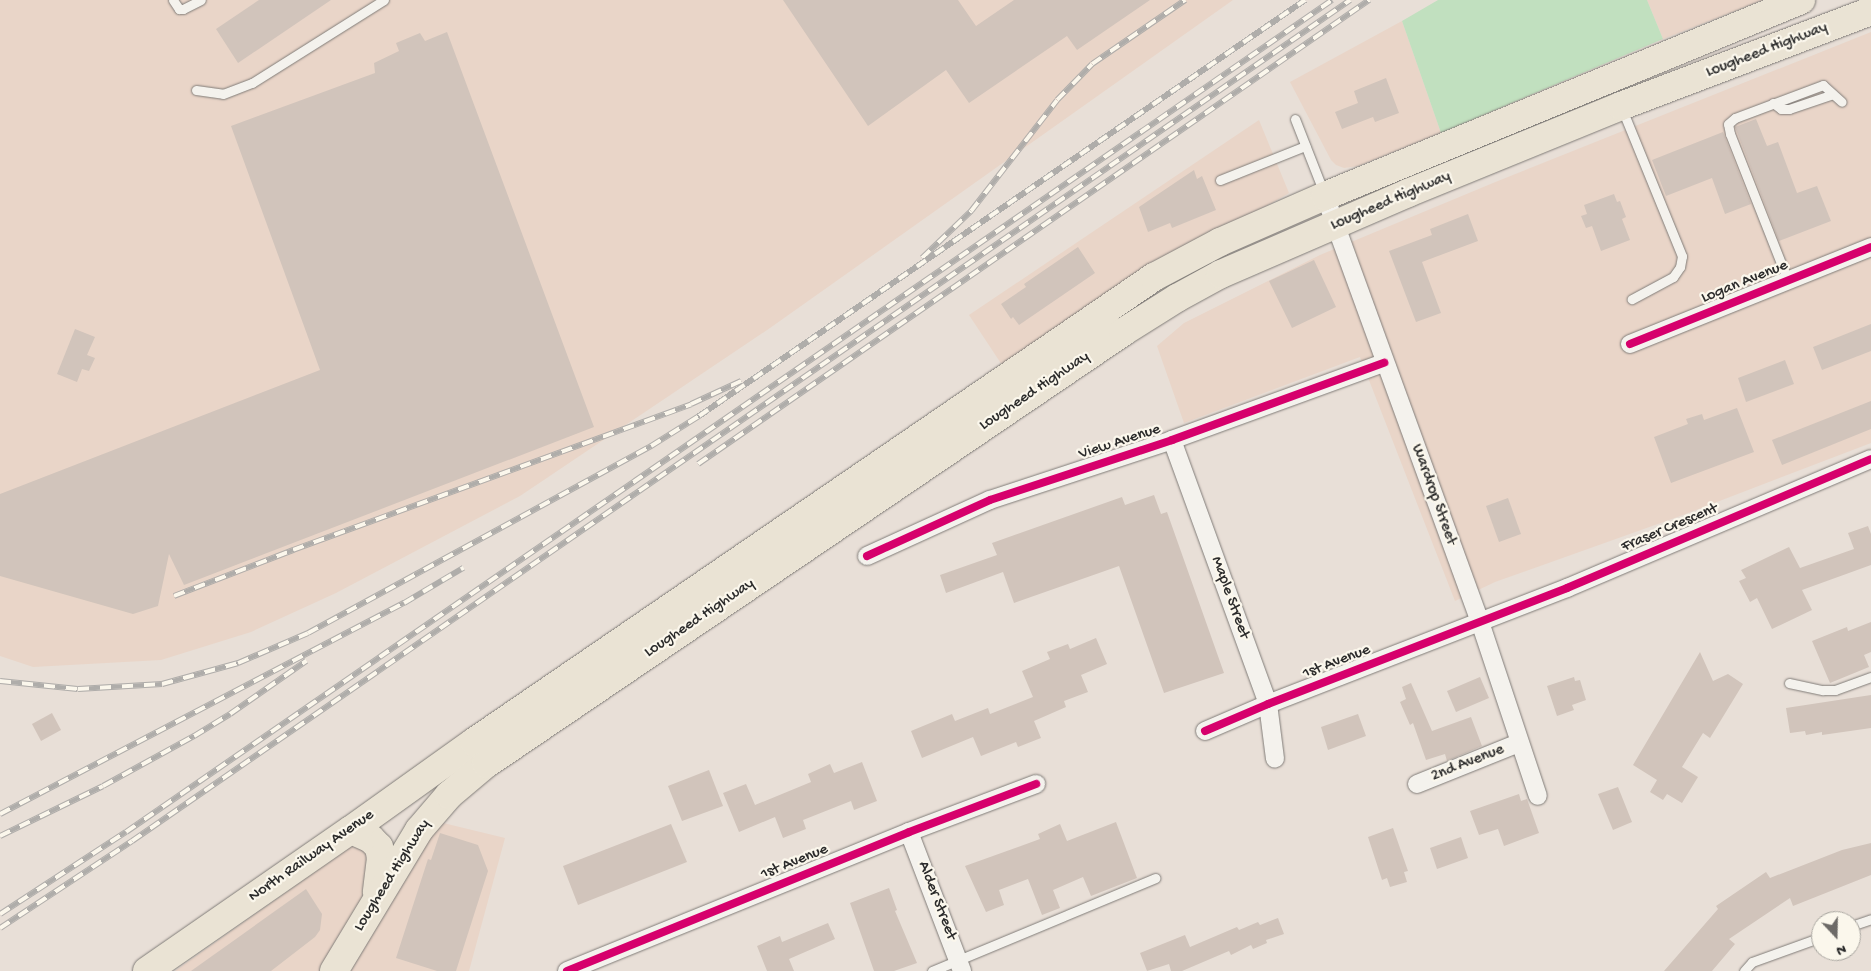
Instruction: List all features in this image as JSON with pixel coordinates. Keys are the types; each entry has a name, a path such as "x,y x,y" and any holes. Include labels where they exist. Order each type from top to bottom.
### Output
{"main road":[{"name":"Lougheed Highway","path":"474,742 1154,277 1220,242 1324,196 1801,0"},
{"name":"Lougheed Highway","path":"334,971 376,898 419,830 449,795 486,764 1130,327 1221,274 1408,193 1621,106 1871,11"},
{"name":"North Railway Avenue","path":"148,971 474,742"},
{"path":"351,830 371,839 379,847 381,858 376,898"}],"street":[{"name":"Wardrop Street","path":"1324,196 1480,622 1538,796"},
{"name":"Logan Avenue","path":"1630,344 1871,247"},
{"name":"View Avenue","path":"867,556 990,500 1172,440 1384,363"},
{"name":"Maple Street","path":"1172,440 1268,704 1276,759"},
{"name":"Fraser Crescent","path":"1480,622 1871,459"},
{"name":"1st Avenue","path":"1205,730 1480,622"},
{"name":"2nd Avenue","path":"1417,784 1519,743"},
{"name":"1st Avenue","path":"566,971 909,832 1036,784"},
{"name":"Alder Street","path":"909,832 960,966"}],"lane":[{"path":"174,0 180,9 183,10 201,0"},
{"path":"196,90 223,94 252,83 384,0"},
{"path":"1788,281 1730,134 1728,124 1735,118 1823,85 1842,102"},
{"path":"1621,106 1682,256 1680,267 1673,277 1632,300"},
{"path":"1295,120 1324,196"},
{"path":"1220,180 1305,146"},
{"path":"1789,683 1823,690 1835,690 1871,677"},
{"path":"932,971 960,966 1155,878"},
{"path":"1744,971 1752,962 1811,941"}],"shaded area":[{"path":"0,0 1233,0 770,328 520,496 336,593 251,632 161,660 33,667 0,656"},
{"path":"1647,0 1763,0 1663,39"},
{"path":"1402,21 1441,133 1358,166 1344,168 1336,165 1331,160 1290,82"},
{"path":"1871,32 1871,443 1683,515 1495,582 1455,601 1360,357 1184,423 1157,346 1184,323 1320,255 1493,183"},
{"path":"1259,120 1289,193 1155,270 1006,371 969,315"},
{"path":"439,822 505,838 469,971 175,971 354,844 411,871"}],"green space":[{"path":"1438,0 1647,0 1663,39 1441,133 1402,21"}],"building":[{"path":"259,0 331,0 238,63 216,29"},
{"path":"783,0 958,0 976,26 1014,0 1150,0 1077,50 1067,36 969,103 946,70 868,126"},
{"path":"447,32 594,427 184,585 169,554 158,606 133,614 0,576 0,494 320,370 231,126 375,73 374,63 399,51 396,43 420,33 425,41"},
{"path":"1386,78 1399,113 1375,122 1373,117 1342,129 1335,112 1358,103 1354,91"},
{"path":"1756,119 1767,146 1778,142 1797,193 1817,186 1831,221 1779,241 1735,127"},
{"path":"1723,132 1751,204 1725,214 1712,178 1666,196 1652,160"},
{"path":"1194,170 1197,179 1202,176 1216,210 1172,228 1170,223 1148,232 1139,207"},
{"path":"1614,194 1617,202 1620,201 1626,217 1622,219 1630,240 1601,251 1592,226 1586,228 1581,216 1587,214 1584,205"},
{"path":"1468,214 1478,241 1422,262 1441,313 1416,322 1389,251 1432,235 1430,229"},
{"path":"1078,247 1095,273 1019,325 1013,317 1011,319 1001,304 1026,287 1024,284"},
{"path":"1314,260 1336,307 1292,328 1269,281"},
{"path":"1871,324 1871,351 1822,370 1813,347"},
{"path":"75,329 95,337 87,355 95,358 89,371 82,369 77,382 57,374"},
{"path":"1785,360 1794,384 1746,402 1738,378"},
{"path":"1871,401 1871,429 1782,465 1772,440"},
{"path":"1737,408 1754,452 1671,483 1654,437 1688,424 1686,419 1702,414 1704,420"},
{"path":"1154,495 1161,514 1167,512 1224,673 1164,693 1119,566 1014,603 1003,572 946,593 940,575 997,555 992,543 1122,497 1125,505"},
{"path":"1508,498 1521,534 1499,542 1486,506"},
{"path":"1868,526 1871,534 1871,565 1802,590 1812,610 1772,629 1757,598 1750,602 1739,581 1746,578 1741,570 1789,547 1800,568 1854,549 1848,533"},
{"path":"1871,622 1871,652 1864,655 1869,667 1830,683 1812,641 1847,627 1848,631"},
{"path":"1096,638 1107,664 1081,675 1088,692 1064,701 1066,707 1034,721 1041,738 1018,747 1016,742 981,756 973,737 922,758 911,731 952,714 955,721 988,708 990,714 1033,697 1022,671 1050,659 1047,652 1068,644 1070,649"},
{"path":"1700,652 1713,681 1728,674 1743,684 1710,738 1703,733 1682,767 1698,777 1682,803 1667,794 1663,800 1650,792 1657,780 1633,765"},
{"path":"1480,677 1489,698 1456,712 1447,691"},
{"path":"1574,677 1575,681 1580,680 1586,700 1572,705 1574,710 1557,716 1547,686"},
{"path":"1411,683 1432,731 1471,717 1482,746 1447,761 1445,754 1426,760 1413,723 1410,725 1400,702 1406,699 1402,687"},
{"path":"1871,695 1871,728 1822,735 1822,732 1806,735 1805,731 1790,733 1786,708"},
{"path":"52,713 61,730 41,741 32,724"},
{"path":"1358,714 1366,736 1328,750 1321,727"},
{"path":"862,762 877,801 854,810 851,801 803,820 806,829 783,838 775,817 739,832 723,793 746,784 755,805 811,782 808,774 830,764 834,773"},
{"path":"709,770 723,806 682,821 668,786"},
{"path":"1618,787 1632,822 1613,830 1598,794"},
{"path":"1519,794 1521,801 1527,799 1539,833 1504,846 1498,829 1479,835 1470,811"},
{"path":"1116,822 1137,878 1091,896 1083,877 1053,890 1060,908 1042,915 1028,879 999,890 1004,905 986,912 965,866 1040,839 1038,834 1060,824 1067,841"},
{"path":"671,824 687,862 578,905 563,866"},
{"path":"1393,828 1408,871 1404,872 1407,882 1390,887 1387,878 1382,880 1368,837"},
{"path":"440,833 478,845 488,871 456,971 437,971 396,958 428,859 431,860"},
{"path":"1461,837 1468,858 1437,869 1430,848"},
{"path":"1871,843 1871,875 1793,906 1790,898 1729,939 1735,944 1712,971 1664,971 1718,909 1716,906 1766,872 1770,878 1842,850"},
{"path":"889,888 897,910 895,911 917,963 894,971 874,971 850,903"},
{"path":"306,889 322,914 320,930 315,937 271,971 191,971"},
{"path":"1278,918 1284,934 1266,940 1267,943 1253,949 1251,945 1231,955 1229,951 1182,971 1171,971 1169,964 1147,971 1140,953 1185,935 1190,947 1237,927 1239,930 1258,922 1260,925"},
{"path":"828,923 835,939 789,959 794,971 767,971 757,946 780,936 782,942"}],"railway":[{"path":"922,258 971,211 1057,100 1092,64 1185,0"},
{"path":"0,681 78,689 162,684 238,663 308,633 651,446 699,416 1305,0"},
{"path":"0,914 126,832 1332,0"},
{"path":"0,928 132,841 1350,0"},
{"path":"698,464 1369,0"},
{"path":"174,596 293,550 691,404 741,381"},
{"path":"0,814 404,603 463,568"},
{"path":"0,836 103,786 194,736 230,714 306,661"}],"cycle path":[{"path":"1630,344 1871,247"},
{"path":"867,556 990,500 1172,440 1384,363"},
{"path":"1205,731 1268,704 1567,588 1871,459"},
{"path":"567,971 909,832 1036,784"}]}
